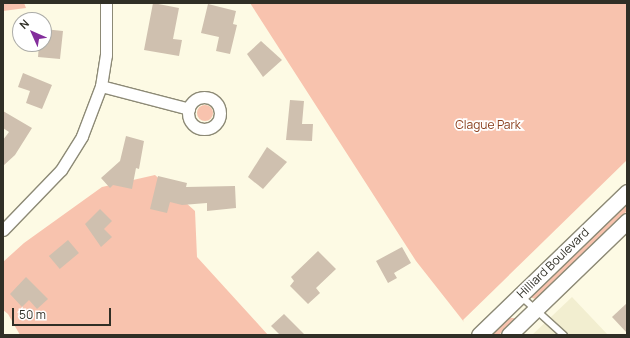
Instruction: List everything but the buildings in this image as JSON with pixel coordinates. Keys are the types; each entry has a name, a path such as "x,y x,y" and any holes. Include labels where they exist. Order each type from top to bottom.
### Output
{"main road":[{"name":"Hilliard Boulevard","path":"479,335 627,192"},
{"name":"Hilliard Boulevard","path":"509,335 627,221"}],"street":[{"path":"3,230 61,170 82,136 101,86 106,56 106,3"},
{"path":"101,86 189,109"}],"lane":[{"path":"520,295 564,335"}],"shaded area":[{"path":"572,297 608,335 532,335"}],"green space":[{"path":"3,3 24,3 26,8 3,11"},
{"name":"Clague Park","path":"250,3 627,3 627,160 463,320 464,322 416,261"},
{"path":"205,105 211,107 213,113 211,119 205,121 199,119 197,113 199,107"},
{"path":"155,175 195,211 197,257 268,335 20,335 8,314 3,310 3,262 24,243 102,187"},
{"path":"627,201 627,211 536,299 532,298 532,293"},
{"path":"509,318 516,318 499,335 489,335"}]}
